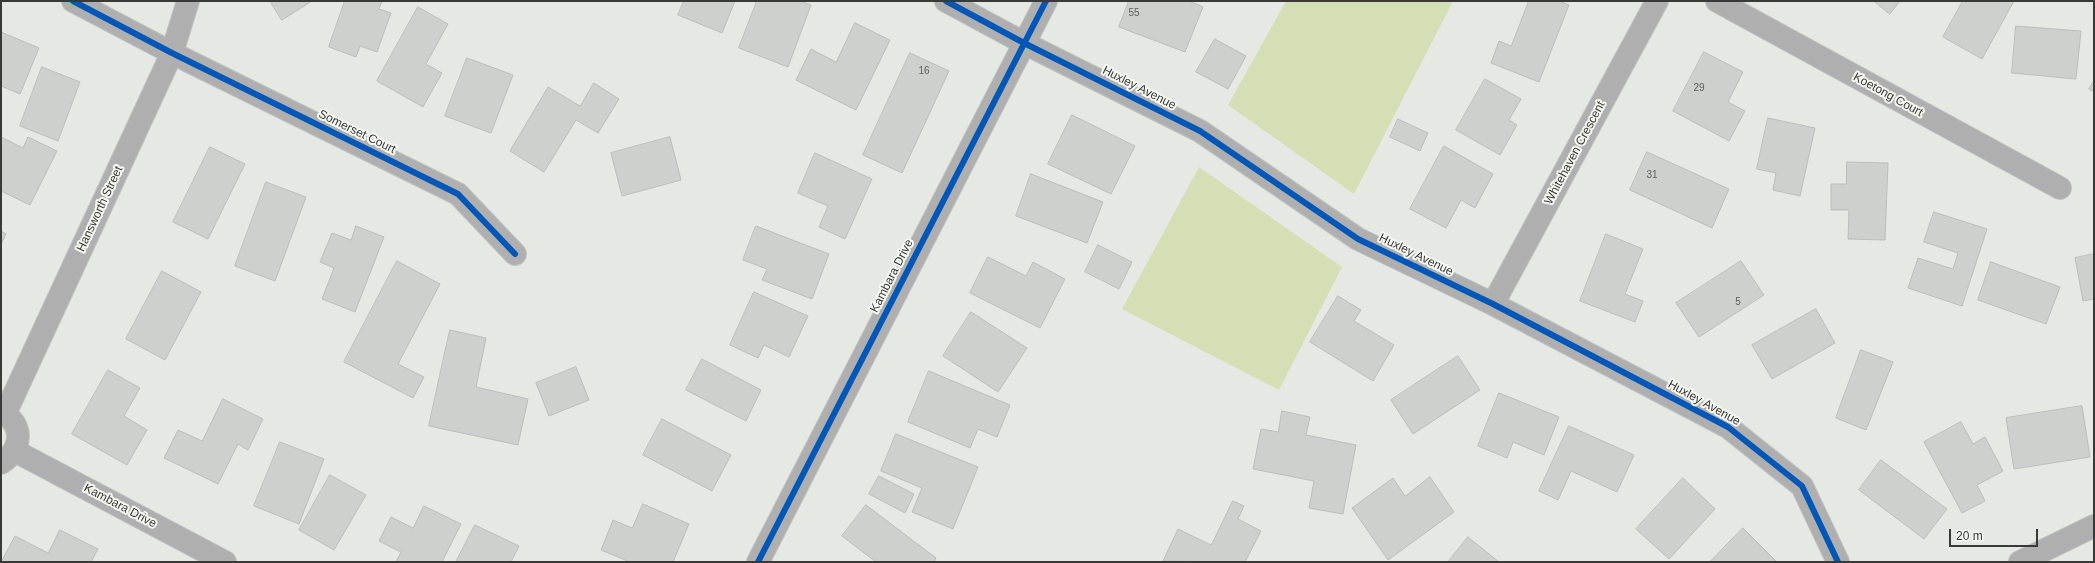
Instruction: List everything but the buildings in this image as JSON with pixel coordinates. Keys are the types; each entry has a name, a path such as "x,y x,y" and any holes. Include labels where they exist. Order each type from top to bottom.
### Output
{"street":[{"name":"Somerset Court","path":"73,1 172,54 458,194 515,254"},
{"name":"Hansworth Street","path":"3,412 172,54 188,1"},
{"name":"Huxley Avenue","path":"946,1 1024,43 1200,131 1358,239 1493,304 1728,427 1802,486 1838,562"},
{"name":"Kambara Drive","path":"758,562 1046,1"},
{"name":"Whitehaven Crescent","path":"1493,304 1656,1"},
{"name":"Koetong Court","path":"1717,1 2060,188"},
{"path":"3,412 13,420 17,429 18,438 8,457"},
{"name":"Kambara Drive","path":"8,457 225,562"},
{"path":"2020,562 2094,526"}],"green space":[{"path":"1286,1 1453,1 1354,194 1228,105"},
{"path":"1199,167 1342,267 1279,390 1122,309"}],"cycle path":[{"path":"73,1 172,53 458,194 515,254"},
{"path":"946,1 1024,43 1200,131 1358,239 1493,304 1728,427 1802,486 1838,562"},
{"path":"758,562 1046,1"}]}
